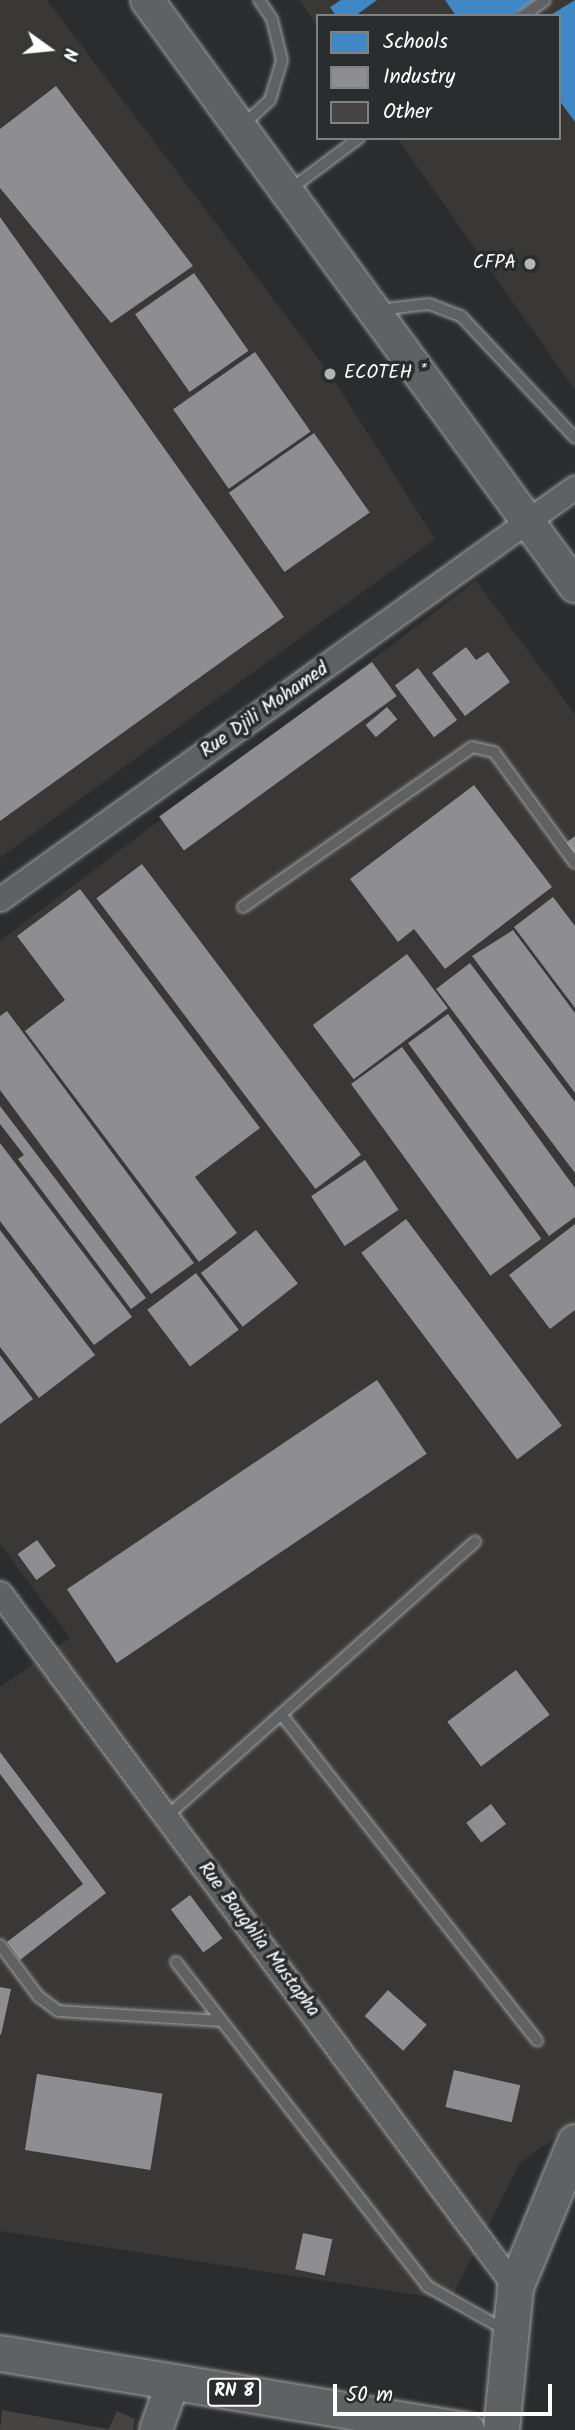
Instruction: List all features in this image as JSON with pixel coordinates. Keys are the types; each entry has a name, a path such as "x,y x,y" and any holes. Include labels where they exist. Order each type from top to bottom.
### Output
{"main road":[{"path":"146,0 575,586"},
{"path":"501,2430 515,2287 575,2142"},
{"name":"RN 8","path":"0,2353 467,2430"},
{"path":"156,2430 173,2382"}],"street":[{"name":"Rue Djili Mohamed","path":"0,899 531,523 575,487"},
{"name":"Rue Boughlia Mustapha","path":"0,1593 515,2287"}],"lane":[{"path":"239,128 270,100 282,60 272,19 258,0"},
{"path":"526,14 545,0"},
{"path":"286,193 356,140"},
{"path":"372,312 420,304 461,316 575,438"},
{"path":"243,907 472,747 494,751 575,863"},
{"path":"166,1817 475,1542"},
{"path":"281,1714 537,2041"},
{"path":"0,1945 38,1996 58,2011 222,2021"},
{"path":"176,1962 427,2286 511,2333"}],"shaded area":[{"path":"0,0 47,0 330,374 435,539 0,858"},
{"name":"CFPA","path":"299,0 575,0 575,390 398,140 561,140 561,14 316,14 316,24"},
{"path":"476,581 575,714 575,2123 520,2163 450,2300 0,2231 0,1687 70,1638 0,1544 0,941"}],"building: Schools":[{"path":"341,0 377,0 358,14 335,14 330,7"},
{"path":"445,0 534,0 515,14 455,14"},
{"path":"575,0 575,122 561,103 561,14 552,14"}],"building: Industry":[{"path":"56,86 193,266 111,323 0,188 0,129"},
{"path":"0,217 284,617 0,821"},
{"path":"194,273 248,351 190,392 135,314"},
{"path":"255,352 311,431 229,489 173,409"},
{"path":"314,433 370,512 284,572 229,493"},
{"path":"466,647 476,660 488,652 510,682 465,716 432,673"},
{"path":"372,662 397,696 184,851 159,817"},
{"path":"418,668 457,720 434,737 395,685"},
{"path":"387,707 397,719 376,737 366,725"},
{"path":"474,785 552,887 445,969 414,929 398,942 350,879"},
{"path":"575,836 575,854 566,843"},
{"path":"142,864 361,1155 316,1189 96,898"},
{"path":"80,889 260,1128 195,1177 237,1233 199,1262 25,1031 65,1000 17,936"},
{"path":"553,897 575,926 575,1008 514,927"},
{"path":"513,930 575,1013 575,1093 472,956"},
{"path":"407,954 448,1008 354,1079 313,1025"},
{"path":"470,963 575,1102 575,1173 436,989"},
{"path":"7,1011 194,1263 151,1294 0,1090 0,1016"},
{"path":"448,1014 575,1188 575,1217 549,1236 408,1043"},
{"path":"402,1047 541,1239 490,1276 351,1084"},
{"path":"0,1106 146,1298 131,1309 18,1159 24,1155 0,1124"},
{"path":"0,1143 132,1317 94,1345 0,1221"},
{"path":"365,1160 399,1210 345,1246 311,1196"},
{"path":"406,1219 562,1426 517,1460 361,1253"},
{"path":"575,1224 575,1310 550,1329 509,1275"},
{"path":"0,1230 95,1355 39,1398 0,1347"},
{"path":"256,1230 298,1284 243,1327 201,1273"},
{"path":"196,1273 239,1330 190,1366 147,1310"},
{"path":"0,1355 33,1399 0,1424"},
{"path":"377,1380 427,1454 117,1663 67,1589"},
{"path":"37,1540 56,1566 36,1580 18,1554"},
{"path":"516,1670 550,1715 481,1766 447,1722"},
{"path":"0,1752 106,1893 20,1960 7,1942 83,1884 0,1774"},
{"path":"491,1804 506,1824 481,1843 466,1823"},
{"path":"190,1895 222,1938 203,1953 171,1909"},
{"path":"0,1987 11,1989 1,2035 0,2034"},
{"path":"388,1990 427,2025 403,2051 365,2016"},
{"path":"454,2070 520,2085 512,2122 445,2107"},
{"path":"37,2074 162,2094 150,2170 25,2150"},
{"path":"303,2233 332,2239 325,2275 295,2269"}],"building: Other":[{"path":"2,2410 108,2429 108,2430 0,2430"},
{"path":"117,2411 135,2419 133,2430 108,2430"}],"place":[{"name":"CFPA","path":"530,264"},
{"name":"ECOTEH *","path":"330,374"}]}
